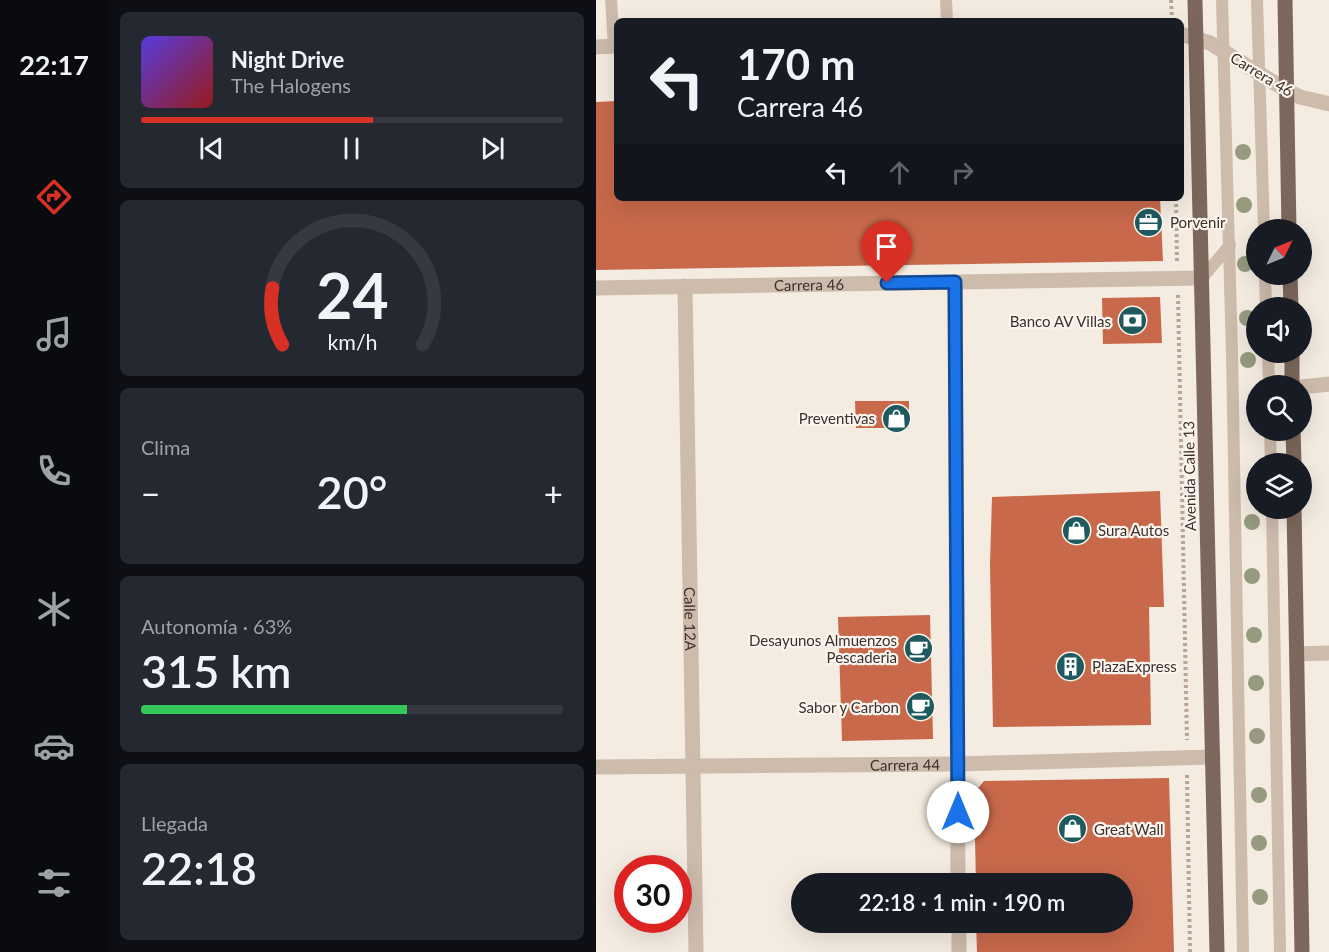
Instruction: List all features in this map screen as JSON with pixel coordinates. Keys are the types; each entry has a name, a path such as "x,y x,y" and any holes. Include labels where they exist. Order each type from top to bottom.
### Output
{"main road":[{"name":"Avenida Calle 13","path":"1195,0 1189,35 1202,278 1217,952"},
{"path":"1285,0 1289,219"},
{"path":"1294,519 1302,952"}],"street":[{"name":"Carrera 46","path":"1189,35 1223,50 1300,97 1330,104"},
{"path":"596,47 614,46"},
{"name":"Carrera 46","path":"596,288 1202,278"},
{"path":"955,282 958,873"},
{"name":"Calle 12A","path":"685,286 696,952"},
{"path":"1312,386 1330,384"},
{"path":"1297,654 1330,653"},
{"name":"Carrera 44","path":"596,767 958,764 1213,757"},
{"path":"959,933 959,952"}],"lane":[{"path":"611,0 614,34"},
{"path":"946,0 947,18"},
{"path":"1222,0 1230,245 1243,952"},
{"path":"1257,0 1264,219"},
{"path":"1202,278 1230,245"},
{"path":"1272,519 1280,952"}],"path":[{"path":"1171,0 1172,18"},
{"path":"1176,201 1190,952"}],"building":[{"path":"614,101 614,201 1160,201 1163,261 596,270 596,102"},
{"name":"Banco AV Villas","path":"1160,297 1162,343 1103,344 1102,298"},
{"path":"855,401 909,401 909,428 856,428"},
{"name":"PlazaExpress","path":"1160,491 1164,607 1149,607 1151,725 993,727 990,565 992,497"},
{"path":"930,615 933,739 842,741 838,617"},
{"name":"Great Wall","path":"1169,778 1174,952 977,952 976,933 1133,933 1133,873 976,873 974,793 984,781"}],"place":[{"name":"Porvenir","path":"1149,222"},
{"name":"Banco AV Villas","path":"1132,321"},
{"name":"Preventivas","path":"896,418"},
{"name":"Sura Autos","path":"1077,530"},
{"name":"Desayunos Almuenzos Pescaderia","path":"918,649"},
{"name":"PlazaExpress","path":"1071,666"},
{"name":"Sabor y Carbon","path":"920,707"},
{"name":"Great Wall","path":"1073,829"}],"route":[{"path":"887,283 955,282 958,812"}]}
